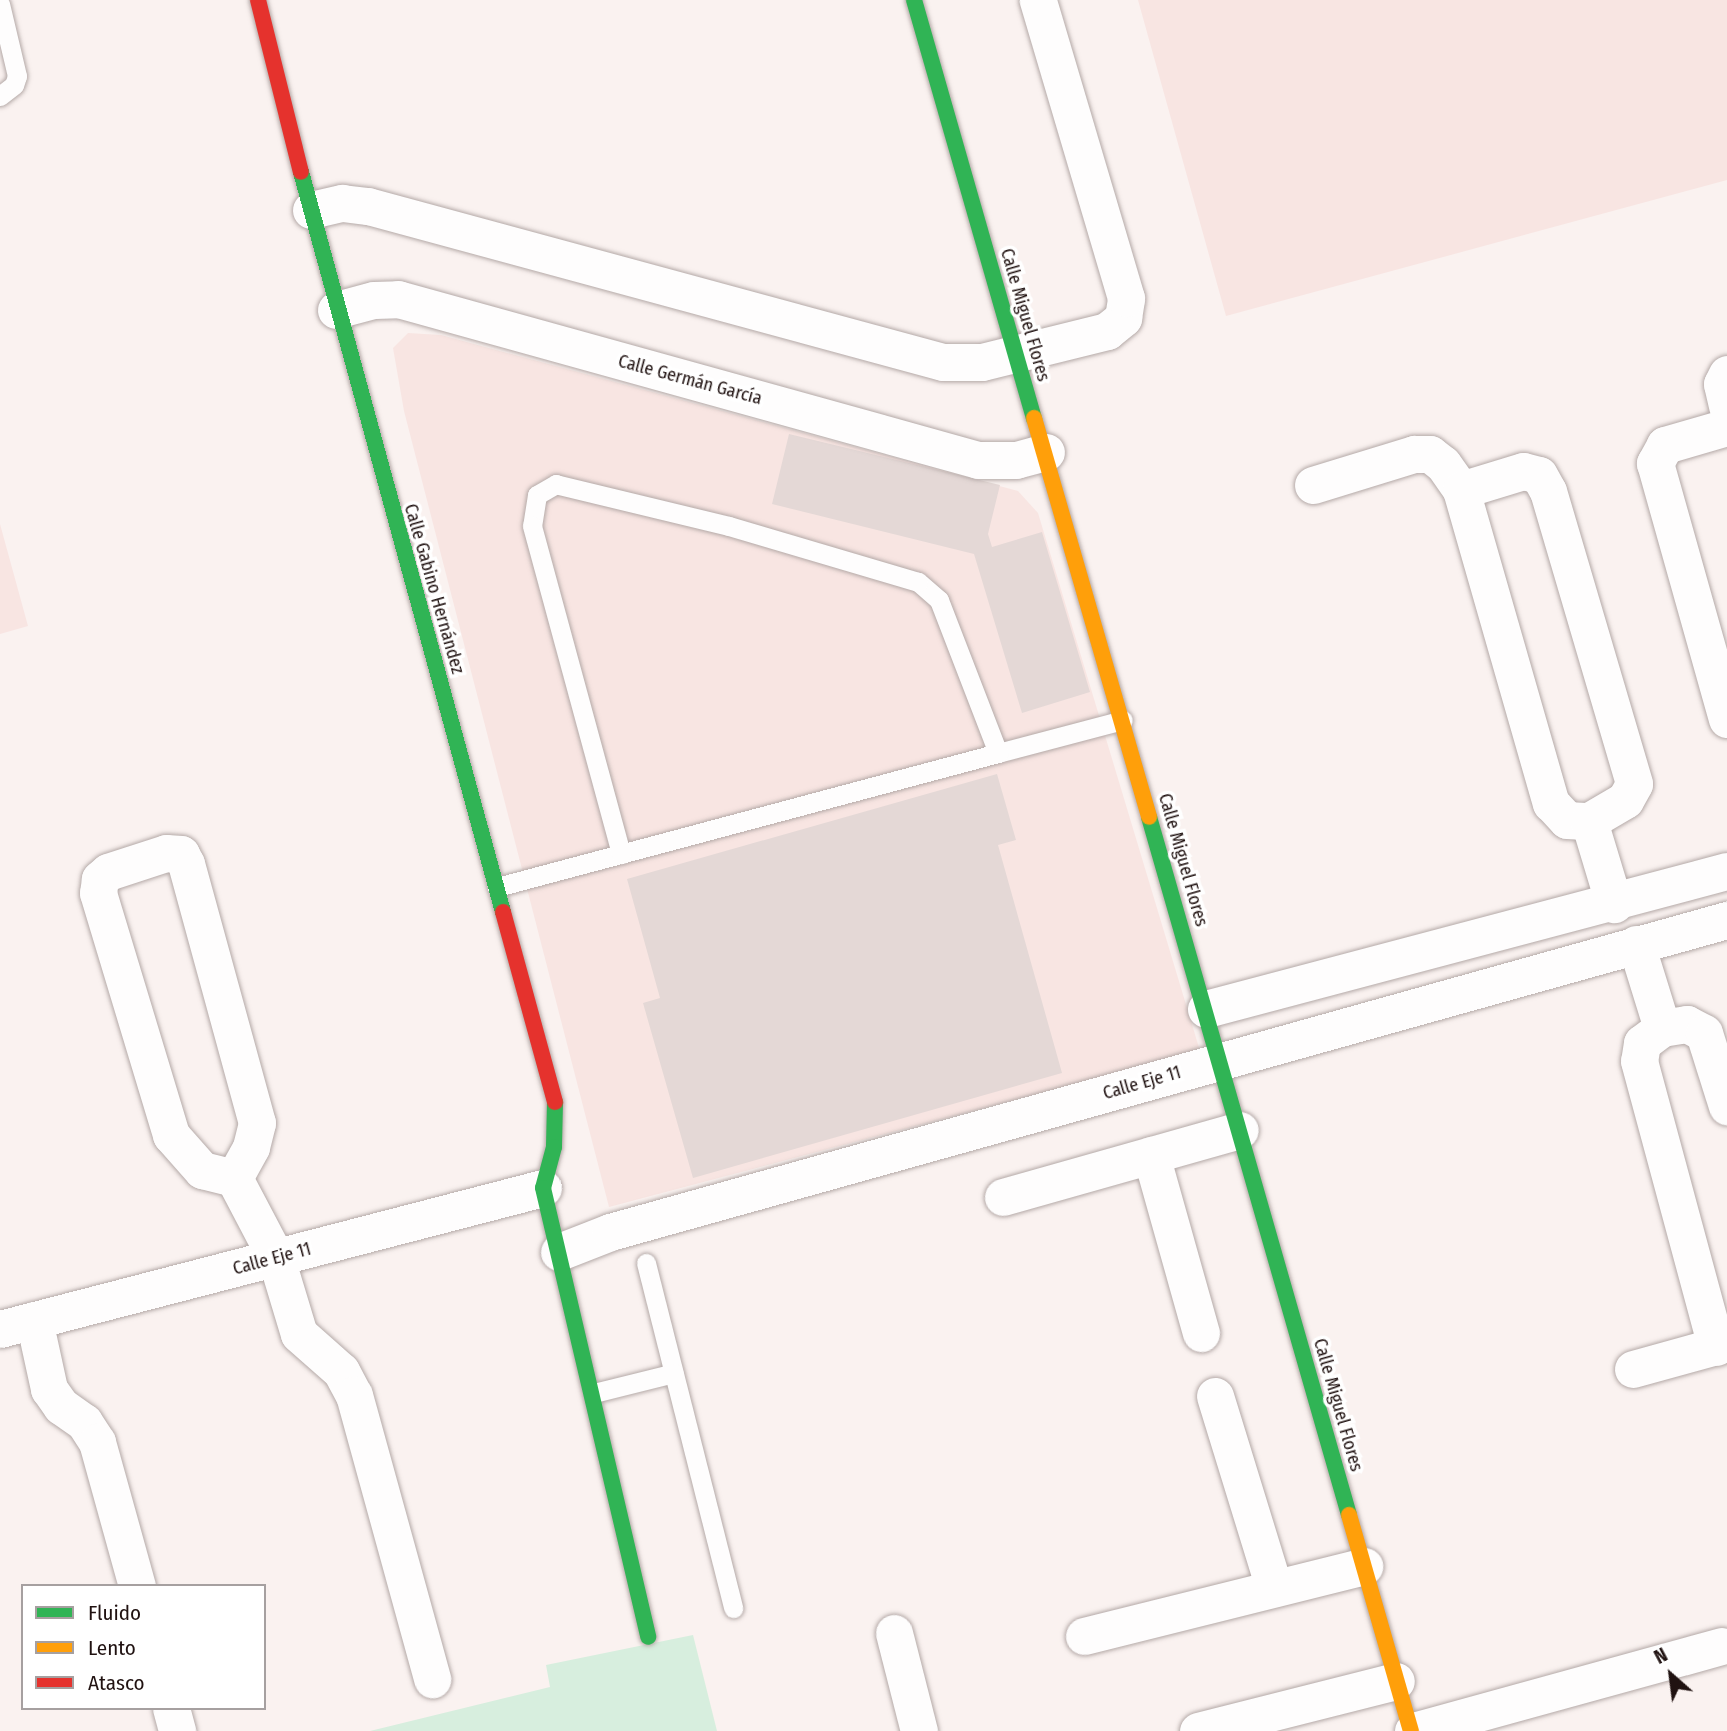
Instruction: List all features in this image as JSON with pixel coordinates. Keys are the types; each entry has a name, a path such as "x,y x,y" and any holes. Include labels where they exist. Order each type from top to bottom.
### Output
{"street":[{"name":"Calle Gabino Hernández","path":"258,0 336,310 557,1109 555,1147 545,1170 544,1188"},
{"name":"Calle Miguel Flores","path":"914,0 1124,720 1412,1731"},
{"path":"311,211 342,203 368,206 943,362 1016,355 1107,331 1117,326 1126,309 1038,0"},
{"name":"Calle Germán García","path":"336,310 374,300 398,299 978,460 1016,460 1046,452"},
{"path":"1727,374 1722,384 1727,406"},
{"path":"1727,427 1665,445 1655,463 1727,719"},
{"path":"1313,485 1422,453 1437,458 1461,490 1551,803 1567,820 1589,821 1625,800 1634,784 1548,491 1539,475 1524,471 1461,490"},
{"path":"1589,821 1614,904"},
{"path":"233,1178 251,1147 257,1123 186,864 181,853 166,853 108,872 100,879 98,893 171,1135 202,1170 233,1178 276,1258 299,1334 341,1371 354,1395 432,1679"},
{"path":"1206,1009 1614,904 1727,871"},
{"name":"Calle Eje 11","path":"559,1252 623,1228 1727,920"},
{"path":"1636,944 1662,1028"},
{"path":"1633,1369 1722,1345 1639,1061 1642,1043 1662,1028 1687,1024 1704,1033 1727,1106"},
{"path":"1003,1197 1240,1130"},
{"path":"1151,1155 1200,1333"},
{"path":"544,1188 594,1393 648,1637"},
{"name":"Calle Eje 11","path":"17,1325 544,1188"},
{"path":"17,1325 48,1389 61,1406 84,1422 97,1442 136,1584"},
{"path":"1215,1396 1274,1588"},
{"path":"1084,1636 1364,1566"},
{"path":"894,1633 919,1731"},
{"path":"1412,1731 1722,1646"},
{"path":"1198,1731 1320,1716 1396,1681"},
{"path":"172,1710 177,1731"}],"lane":[{"path":"0,4 17,76 14,85 0,96"},
{"path":"621,854 532,526 537,495 556,484 729,526 918,582 943,609 998,752"},
{"path":"497,887 1124,720"},
{"path":"646,1264 733,1608"},
{"path":"594,1393 674,1373"}],"shaded area":[{"path":"1138,0 1727,0 1727,180 1226,316"},
{"path":"408,333 441,335 1018,491 1038,513 1200,1051 609,1207 404,411 393,348"},
{"path":"0,524 28,626 0,634"}],"green space":[{"path":"693,1635 717,1731 370,1731 550,1687 546,1665"}],"building":[{"path":"789,434 1000,485 988,534 992,547 1042,532 1090,692 1022,713 974,554 772,504"},
{"path":"997,774 1016,840 998,845 1062,1073 693,1178 643,1003 660,998 627,879"}],"traffic: fast":[{"path":"914,0 1034,418"},
{"path":"301,172 503,912"},
{"path":"1149,817 1349,1515"},
{"path":"555,1102 554,1147 543,1188 648,1637"}],"traffic: slow":[{"path":"1034,418 1149,817"},
{"path":"1349,1515 1411,1731"}],"traffic: jam":[{"path":"258,0 301,172"},
{"path":"503,912 555,1102"}]}
